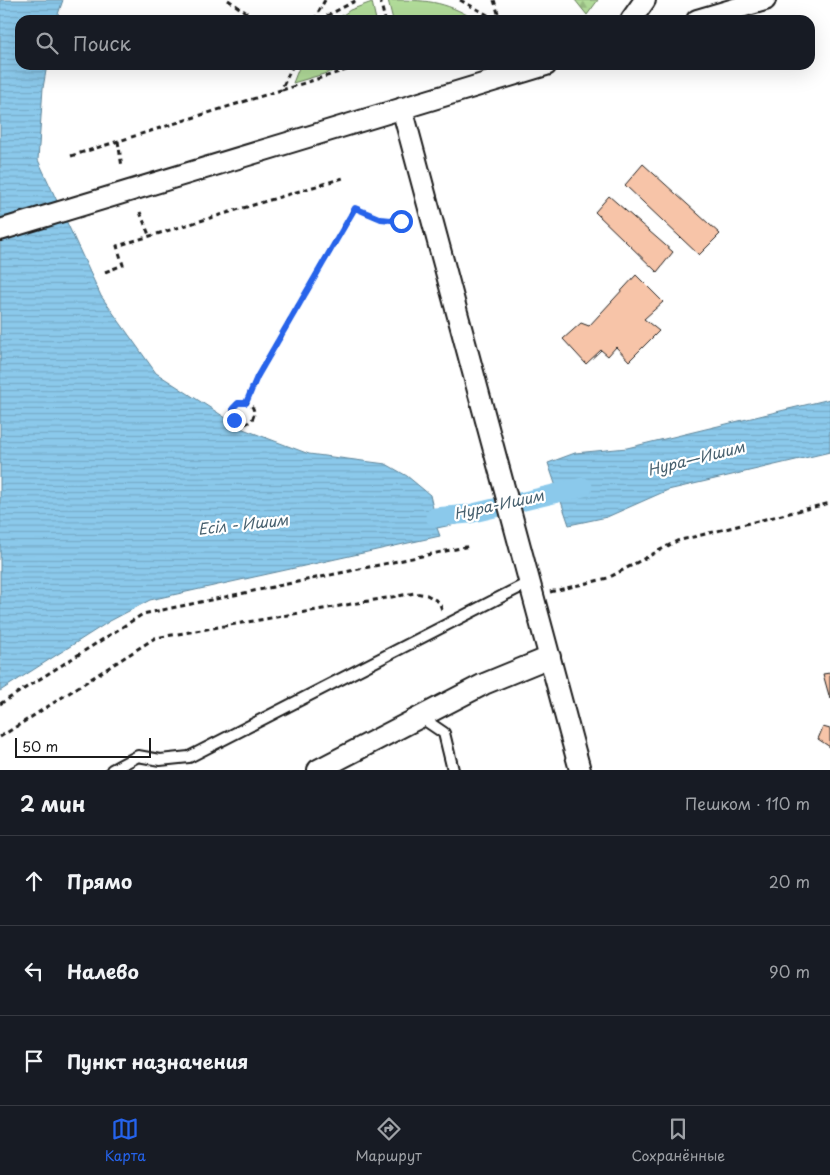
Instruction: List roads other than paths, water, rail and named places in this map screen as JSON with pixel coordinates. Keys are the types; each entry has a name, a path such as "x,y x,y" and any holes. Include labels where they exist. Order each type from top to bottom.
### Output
{"street":[{"path":"634,15 645,0"},
{"path":"714,15 765,0"},
{"path":"0,230 529,70"},
{"path":"402,108 580,770"},
{"path":"318,770 484,684 550,657"}],"lane":[{"path":"112,770 138,756 160,760 189,757 448,624 532,589"},
{"path":"419,716 444,733 454,770"}],"water":[{"name":"Есіл - Ишим","path":"0,0 63,0 58,15 15,15 15,70 46,70 38,160 101,296 156,373 243,429 309,454 386,464 407,476 430,495 435,517 467,509 470,521 437,528 440,536 150,600 110,621 0,691"},
{"name":"Нура—Ишим","path":"830,399 830,452 668,490 607,517 569,525 548,463 575,453 627,448"}],"waterway":[{"name":"Нура-Ишим","path":"435,517 469,514 583,487"}]}
